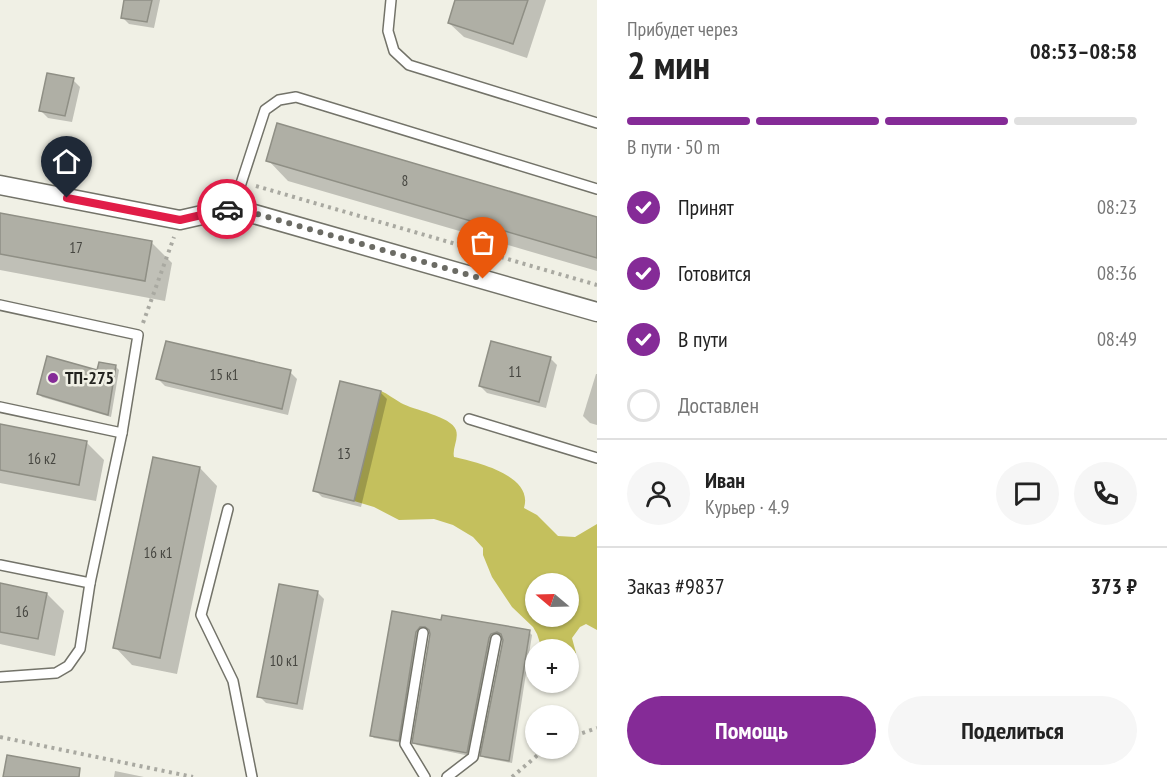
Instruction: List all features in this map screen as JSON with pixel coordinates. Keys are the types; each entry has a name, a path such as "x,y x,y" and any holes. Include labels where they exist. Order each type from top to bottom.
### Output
{"street":[{"path":"0,185 180,220 233,207 597,312"}],"lane":[{"path":"391,0 388,31 394,51 409,65 597,123"},
{"path":"233,207 265,110 279,100 296,97 597,189"},
{"path":"0,305 138,335 122,433 90,584 80,649 68,666 56,673 0,677"},
{"path":"0,407 122,433"},
{"path":"469,419 597,458"},
{"path":"228,509 201,615 233,681 252,777"},
{"path":"0,565 90,584"},
{"path":"423,633 405,744 425,777"},
{"path":"447,777 474,757 496,639"}],"path":[{"path":"241,181 597,285"},
{"path":"138,335 180,220"},
{"path":"579,735 597,729"},
{"path":"0,737 193,777"},
{"path":"512,777 533,759"}],"shaded area":[{"path":"381,391 407,406 453,425 457,433 454,457 476,462 512,479 520,487 525,497 524,508 537,515 558,536 575,537 597,524 597,630 586,624 580,627 572,639 539,639 533,627 579,627 579,573 525,573 525,619 512,607 492,577 483,555 483,548 473,537 453,525 434,519 399,520 374,507 354,501"}],"building":[{"path":"124,0 152,0 147,22 121,18"},
{"path":"455,0 528,0 513,44 448,23"},
{"path":"47,73 74,78 65,116 39,111"},
{"path":"277,123 597,217 597,258 266,161"},
{"path":"0,213 152,241 145,281 0,254"},
{"path":"166,341 291,370 282,409 156,379"},
{"path":"491,341 551,357 539,402 479,386"},
{"path":"47,356 97,370 99,362 116,365 108,415 37,394"},
{"path":"340,381 381,391 354,501 313,491"},
{"path":"0,424 87,441 79,485 0,470"},
{"path":"153,457 200,467 160,658 113,648"},
{"path":"0,583 47,593 38,639 0,632"},
{"path":"279,584 318,591 297,704 257,697"},
{"path":"392,611 441,620 442,615 530,630 529,639 525,639 525,661 509,761 480,756 503,640 501,634 497,632 491,634 489,638 467,753 412,743 430,634 425,627 420,627 416,632 399,741 370,736"},
{"path":"7,755 80,768 79,777 3,777"}],"way so far":[{"path":"227,209 233,207 483,279"}],"place":[{"name":"ТП-275","path":"53,378"}],"route":[{"path":"67,198 180,220 227,209"}]}
